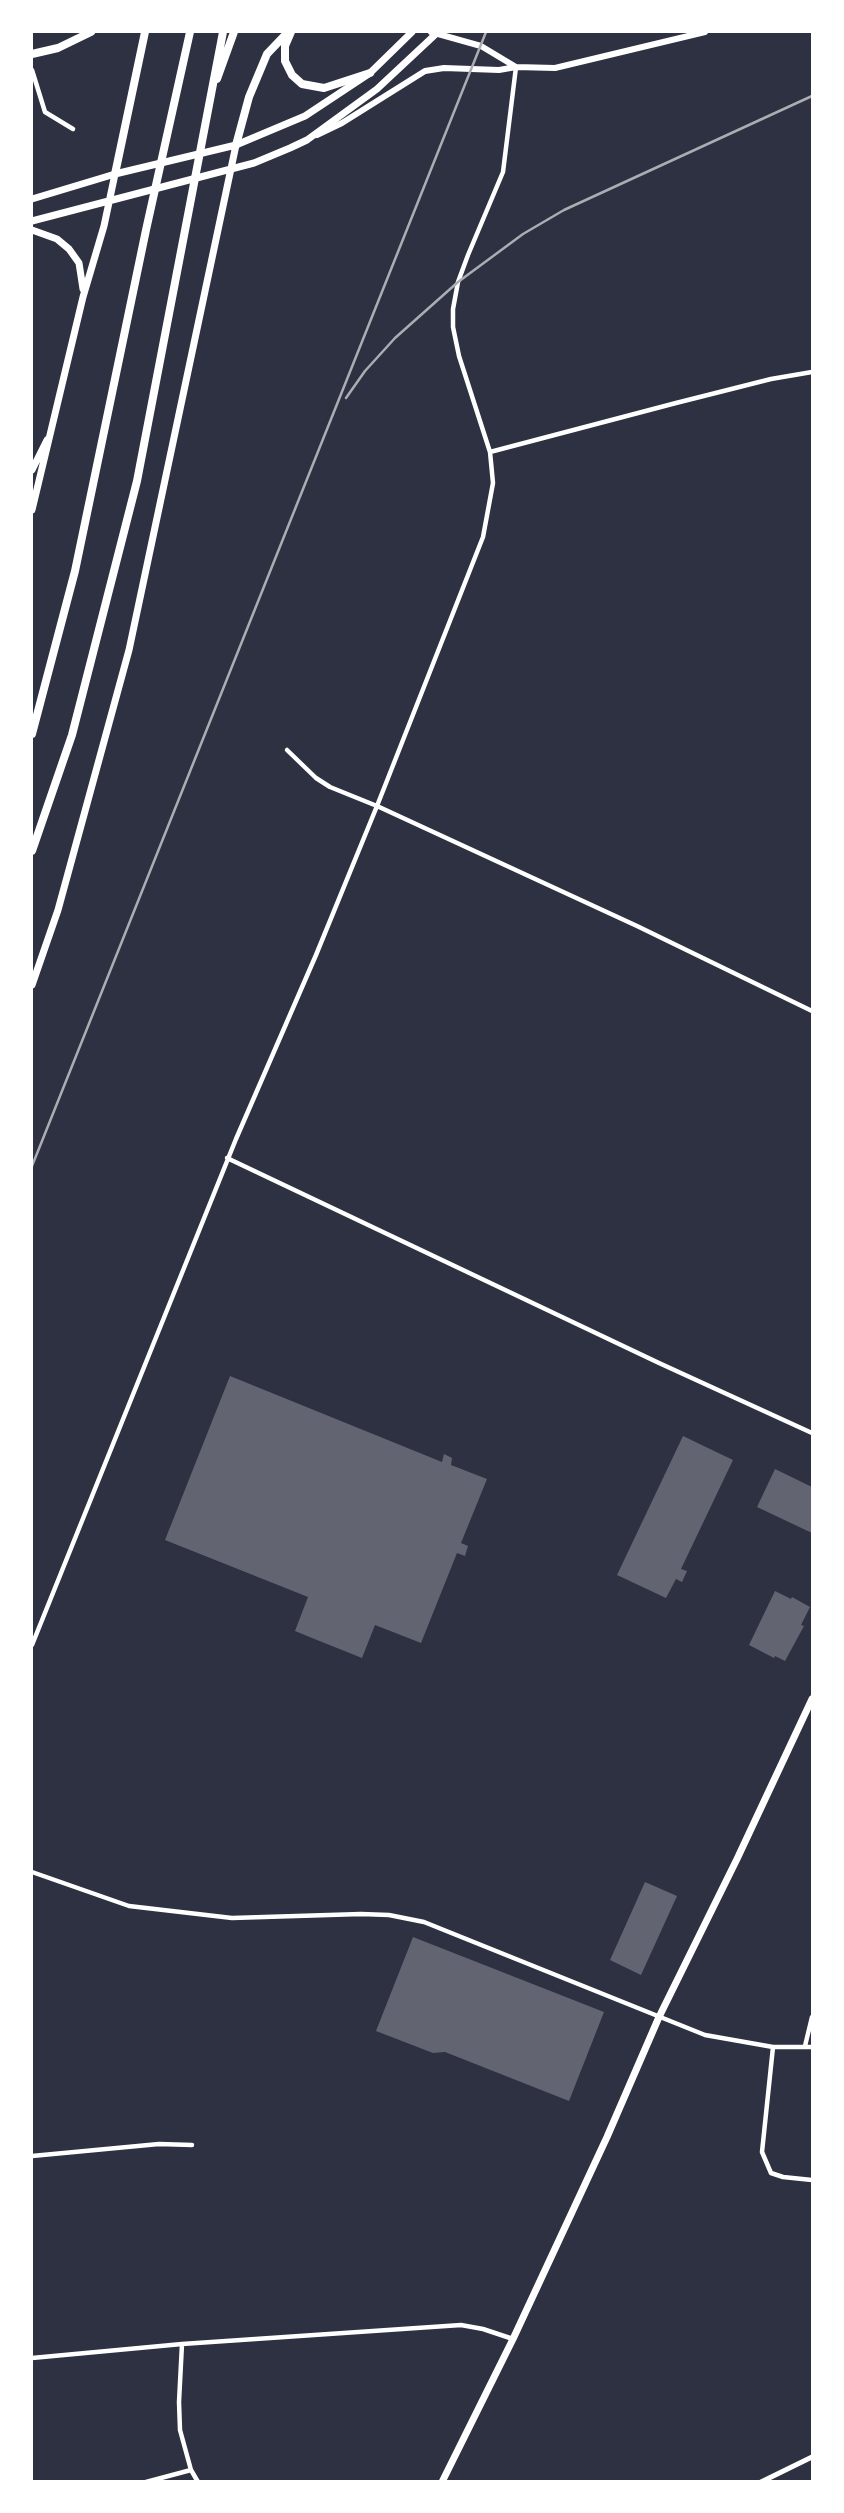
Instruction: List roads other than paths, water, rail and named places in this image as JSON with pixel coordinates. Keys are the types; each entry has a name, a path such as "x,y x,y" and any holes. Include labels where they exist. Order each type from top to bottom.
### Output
{"highway":[{"path":"32,54 58,48 91,32"},
{"path":"115,174 145,32"},
{"path":"32,734 75,571 189,32"},
{"path":"32,851 72,734 137,481 223,32"},
{"path":"208,105 234,32"},
{"path":"289,32 285,61 292,75 302,84 324,88 370,73"},
{"path":"236,145 249,97 267,54 289,32"}],"main road":[{"path":"32,199 115,174 236,145 305,116 370,73 412,32"},
{"path":"307,140 377,89 435,32 481,46 516,66"},
{"path":"32,220 274,156 342,123 425,71 444,68 499,70 516,66 555,68 705,32"},
{"path":"32,985 58,910 129,650 236,145"},
{"path":"32,510 115,174"},
{"path":"32,230 58,239 69,249 79,263 83,297"},
{"path":"32,470 53,426"},
{"path":"442,2482 513,2339 607,2137 659,2017 813,1699"}],"street":[{"path":"32,1645 228,1158 316,956 483,537 493,483 490,452 458,356 453,309 465,264 503,172 516,66"},
{"path":"32,69 45,112 73,129"},
{"path":"490,452 676,403 813,372"},
{"path":"287,750 330,788 377,806 637,926 813,1011"},
{"path":"228,1158 659,1363 813,1433"},
{"path":"32,1872 129,1906 232,1918 361,1914 389,1915 425,1922 705,2035 773,2047 813,2047"},
{"path":"805,2046 813,2017"},
{"path":"773,2047 762,2152 771,2173 782,2177 813,2180"},
{"path":"32,2156 159,2144 192,2145"},
{"path":"32,2358 182,2344 461,2325 513,2339"},
{"path":"182,2344 180,2430 191,2470 198,2482"},
{"path":"761,2482 813,2457"},
{"path":"146,2482 191,2470"}],"railway":[{"path":"32,1166 486,32"},
{"path":"346,398 365,371 395,338 458,282 523,234 564,210 812,96"}]}
